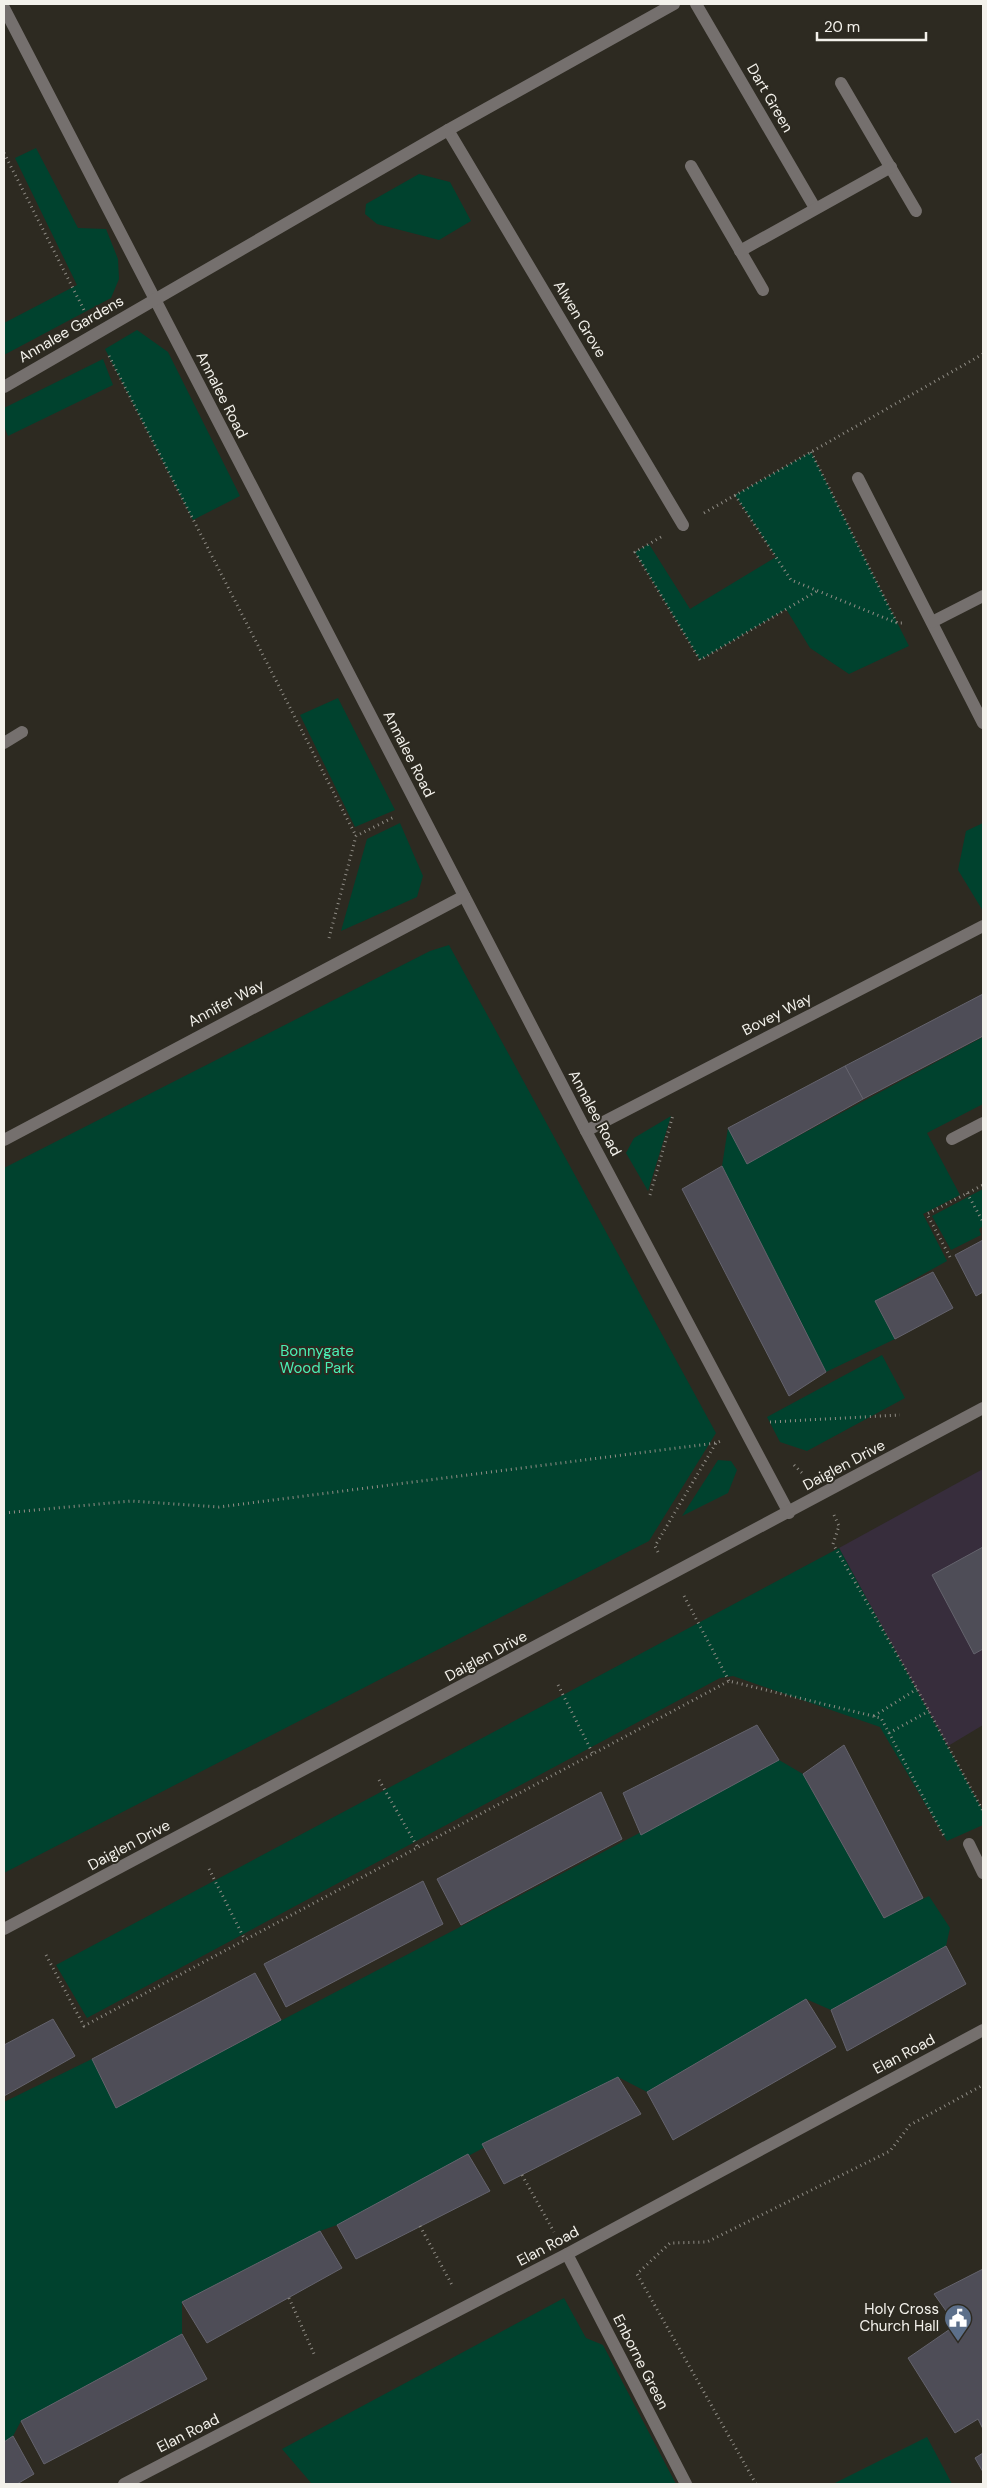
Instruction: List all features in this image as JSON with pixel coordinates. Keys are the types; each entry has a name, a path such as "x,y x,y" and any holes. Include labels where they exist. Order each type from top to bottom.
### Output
{"street":[{"path":"154,300 448,130 674,4"},
{"name":"Dart Green","path":"696,4 815,208"},
{"name":"Annalee Road","path":"4,8 586,1131 789,1513"},
{"path":"841,83 916,210"},
{"name":"Alwen Grove","path":"448,130 683,525"},
{"path":"691,166 763,290"},
{"path":"740,251 891,167"},
{"name":"Annalee Gardens","path":"4,387 154,300"},
{"path":"858,478 983,723"},
{"path":"932,622 983,596"},
{"path":"4,743 22,732"},
{"name":"Annifer Way","path":"4,1140 464,896"},
{"name":"Bovey Way","path":"586,1131 983,926"},
{"path":"952,1139 983,1122"},
{"name":"Daiglen Drive","path":"4,1930 672,1576 983,1408"},
{"path":"969,1844 983,1873"},
{"name":"Elan Road","path":"124,2484 567,2254 983,2030"},
{"name":"Enborne Green","path":"567,2254 686,2484"}],"path":[{"path":"4,153 85,311"},
{"path":"105,349 356,836 328,944"},
{"path":"817,591 700,660 635,552 983,354"},
{"path":"811,452 898,623"},
{"path":"735,495 791,580 898,623 932,622"},
{"path":"356,836 403,813"},
{"path":"649,1196 674,1114"},
{"path":"950,1257 927,1214 983,1185"},
{"path":"968,1193 983,1222"},
{"path":"761,1422 900,1414"},
{"path":"4,1513 131,1501 219,1507 716,1443 655,1546 729,1681"},
{"path":"790,1462 824,1493 839,1526 833,1544 917,1689 983,1811"},
{"path":"46,1955 84,2026 729,1681 881,1718 947,1841"},
{"path":"558,1685 594,1754"},
{"path":"874,1716 917,1689"},
{"path":"889,1733 929,1712"},
{"path":"379,1780 418,1848"},
{"path":"209,1870 245,1940"},
{"path":"756,2484 637,2274 670,2243 706,2242 890,2151 910,2124 983,2086"},
{"path":"522,2175 567,2254"},
{"path":"420,2226 465,2307"},
{"path":"289,2298 328,2379"}],"shaded area":[{"path":"983,1469 983,1725 948,1746 839,1548"}],"green space":[{"path":"36,148 78,228 106,229 118,259 119,279 111,298 4,355 4,323 77,285 15,158"},
{"path":"419,174 450,182 471,221 439,240 377,224 365,214 366,204"},
{"path":"137,330 168,352 240,496 193,520 105,349"},
{"path":"103,359 113,385 8,436 4,426 4,408"},
{"path":"811,452 909,646 849,674 810,648 786,609 700,660 635,552 649,544 690,609 776,557 735,495"},
{"path":"338,698 395,810 355,827 300,715"},
{"path":"400,823 423,876 417,897 341,931 367,839"},
{"path":"983,823 983,911 958,870 966,831"},
{"name":"Bonnygate Wood Park","path":"449,945 716,1433 649,1541 4,1873 4,1168 430,951"},
{"path":"983,1037 983,1104 927,1133 960,1195 923,1214 947,1261 875,1301 895,1339 826,1372 722,1166 728,1128 748,1163"},
{"path":"671,1116 648,1191 626,1153 634,1138"},
{"path":"983,1189 983,1226 979,1229 981,1235 951,1250 932,1216"},
{"path":"882,1355 905,1398 807,1451 780,1442 767,1417"},
{"path":"718,1460 731,1461 737,1470 728,1493 682,1516"},
{"path":"839,1548 983,1811 983,1825 947,1841 880,1727 733,1676 720,1678 87,2018 56,1965"},
{"path":"779,1760 803,1774 884,1918 929,1896 950,1928 946,1946 831,2010 806,1999 647,2092 618,2077 337,2225 320,2231 182,2302 182,2334 21,2421 13,2436 4,2442 4,2102 92,2059 116,2107"},
{"path":"564,2298 586,2338 603,2345 676,2484 312,2484 282,2449"},
{"path":"927,2437 952,2484 833,2484"}],"building":[{"path":"983,994 983,1036 863,1099 845,1066"},
{"path":"845,1066 863,1099 747,1164 728,1128"},
{"path":"722,1166 826,1372 789,1396 682,1189"},
{"path":"983,1240 983,1292 976,1296 955,1255"},
{"path":"933,1272 953,1308 895,1339 875,1301"},
{"path":"983,1547 983,1649 974,1654 932,1575"},
{"path":"757,1725 779,1760 641,1835 623,1793"},
{"path":"844,1745 923,1898 884,1918 803,1774"},
{"path":"601,1792 622,1839 461,1925 437,1879"},
{"path":"423,1881 443,1924 286,2007 264,1964"},
{"path":"946,1946 966,1984 847,2051 831,2010"},
{"path":"255,1973 281,2020 116,2108 92,2059"},
{"path":"806,1999 836,2047 673,2140 647,2092"},
{"path":"53,2019 75,2056 4,2096 4,2045"},
{"path":"618,2077 641,2114 504,2184 482,2144"},
{"path":"468,2154 490,2191 356,2259 337,2225"},
{"path":"320,2231 342,2268 207,2343 182,2302"},
{"name":"Holy Cross Church Hall","path":"983,2269 983,2429 978,2419 955,2433 908,2358 956,2325 934,2294"},
{"path":"182,2334 207,2379 44,2464 21,2421"},
{"path":"13,2436 34,2474 17,2484 4,2484 4,2442"},
{"path":"983,2453 983,2472 975,2458"}],"place":[{"name":"Holy Cross Church Hall","path":"958,2342"}]}
